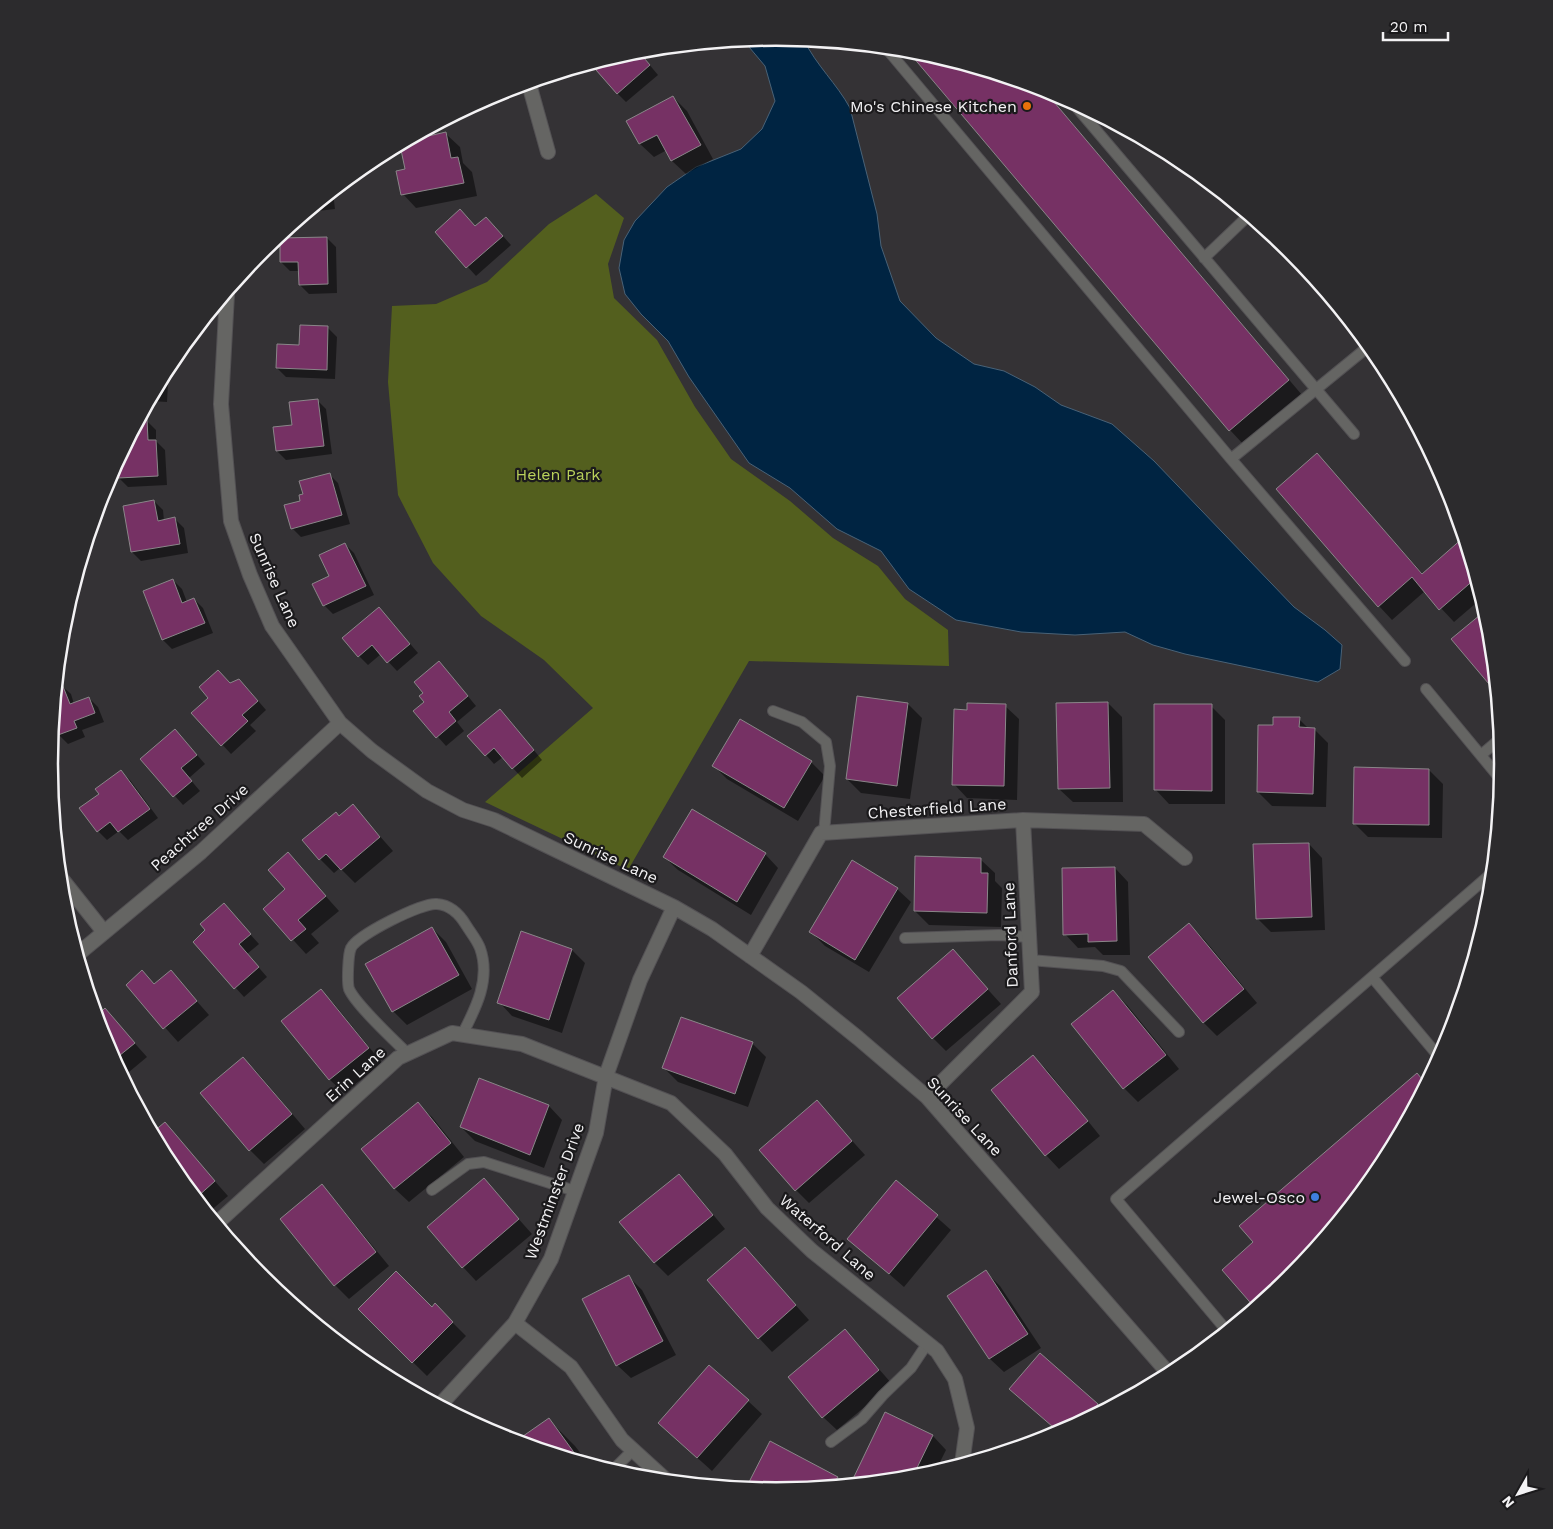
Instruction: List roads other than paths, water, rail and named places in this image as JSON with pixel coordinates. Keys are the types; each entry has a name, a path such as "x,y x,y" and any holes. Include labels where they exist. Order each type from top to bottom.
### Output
{"street":[{"path":"531,90 548,152"},
{"name":"Sunrise Lane","path":"227,303 221,404 231,521 250,575 272,626 340,723 372,751 427,791 463,810 494,820 674,907 712,929 801,992 928,1097 1165,1369"},
{"name":"Peachtree Drive","path":"83,950 201,852 340,723"},
{"name":"Chesterfield Lane","path":"824,832 1023,820 1144,824 1185,858"},
{"name":"Danford Lane","path":"928,1097 1032,992 1023,820"},
{"path":"750,956 821,833 824,832"},
{"path":"69,888 104,932"},
{"name":"Westminster Drive","path":"444,1401 515,1323 551,1259 596,1133 606,1076 640,980 674,907"},
{"name":"Erin Lane","path":"221,1219 398,1058 452,1033 522,1044 606,1076"},
{"name":"Waterford Lane","path":"606,1076 671,1103 725,1154 767,1208 812,1251 937,1351 956,1379 967,1428 963,1458"},
{"path":"515,1323 571,1367 622,1440 658,1473"}],"lane":[{"path":"893,56 1231,459 1405,661"},
{"path":"1085,116 1354,434"},
{"path":"1204,258 1244,219"},
{"path":"1231,459 1363,351"},
{"path":"1426,688 1495,772"},
{"path":"773,711 802,722 826,742 830,774 824,832"},
{"path":"1481,755 1494,744"},
{"path":"1224,1326 1116,1199 1485,879"},
{"path":"408,1054 348,989 348,969 351,948 361,937 421,906 437,903 450,907 463,920 480,948 484,970 480,998 462,1035"},
{"path":"905,938 999,935 1029,937"},
{"path":"1030,960 1103,966 1122,971 1179,1032"},
{"path":"1372,977 1434,1051"},
{"path":"432,1190 468,1164 484,1162 575,1191"},
{"path":"831,1442 862,1419 911,1368 927,1344"},
{"path":"618,1465 633,1450"}],"water":[{"path":"749,47 808,47 850,108 877,214 881,246 900,301 936,338 974,364 1004,371 1035,387 1061,405 1112,424 1154,461 1294,607 1342,645 1340,669 1318,682 1185,654 1153,645 1125,632 1075,635 1021,632 956,620 909,589 881,551 837,529 790,488 749,463 689,377 668,341 641,314 625,294 619,268 624,240 635,221 667,187 696,167 741,149 762,129 775,101 765,66"}],"place":[{"name":"Mo's Chinese Kitchen","path":"1027,106"},
{"name":"Jewel-Osco","path":"1315,1197"}],"park label":[{"name":"Helen Park","path":"558,474"}]}
